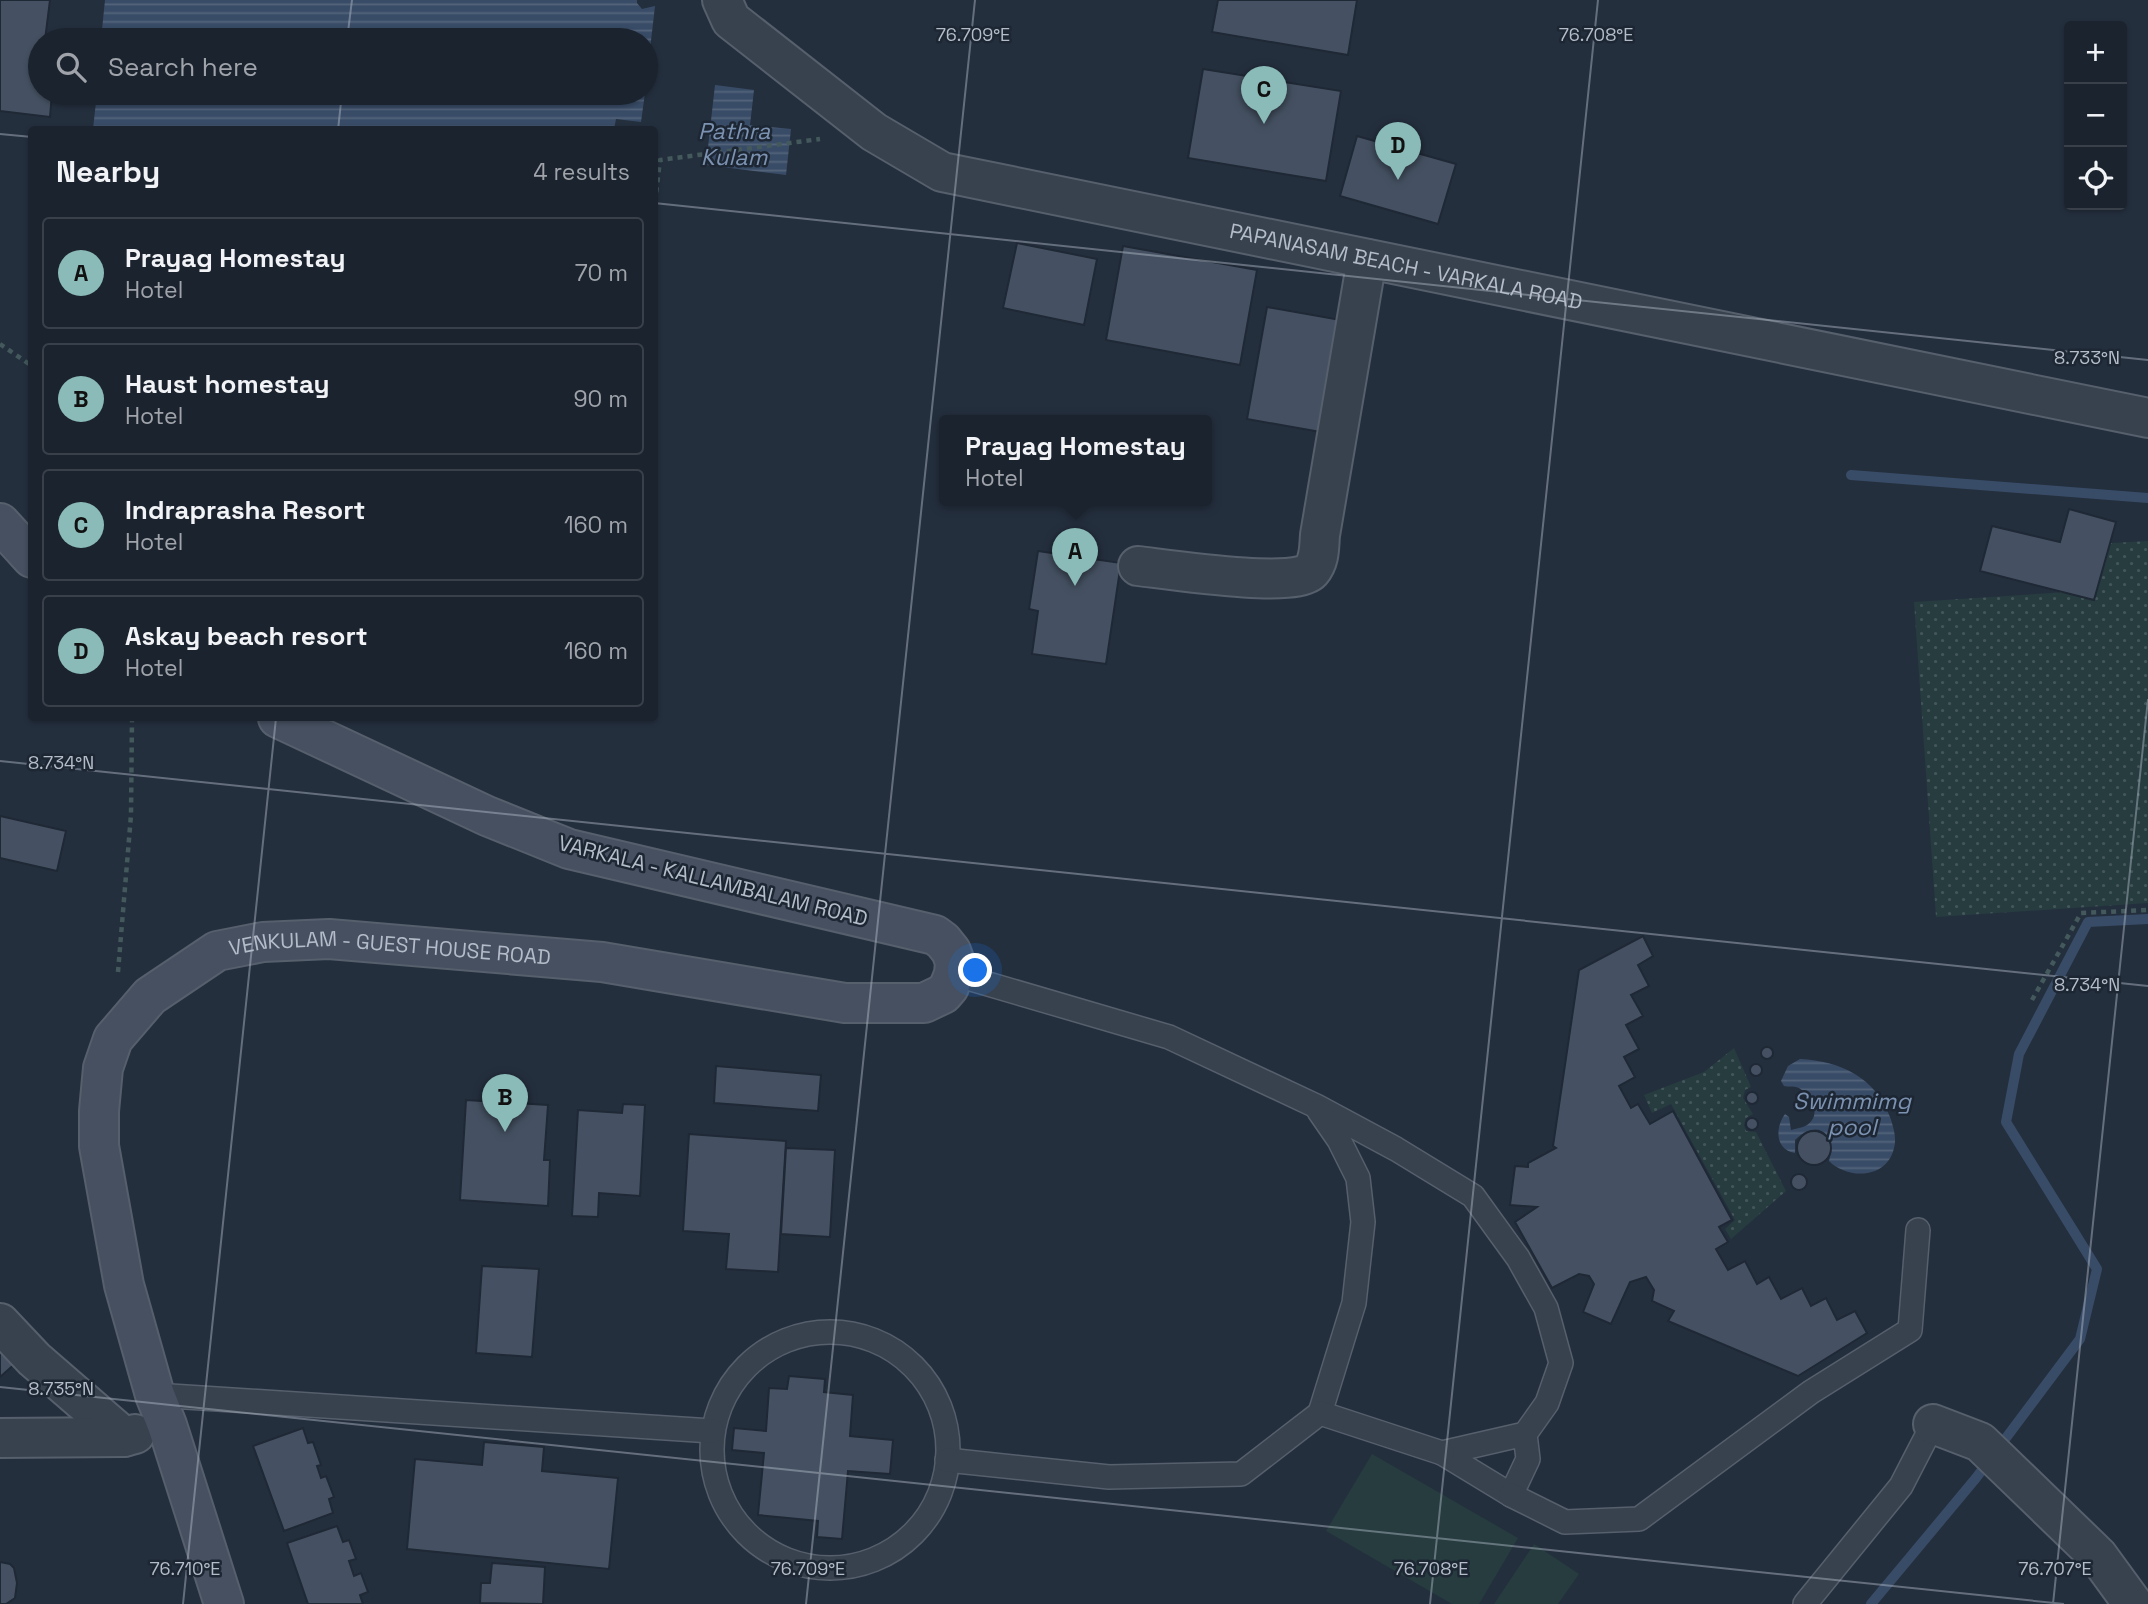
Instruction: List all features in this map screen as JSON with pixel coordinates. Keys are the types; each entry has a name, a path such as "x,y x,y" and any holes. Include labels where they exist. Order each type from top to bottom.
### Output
{"main road":[{"path":"0,523 28,554"},
{"name":"VARKALA - KALLAMBALAM ROAD","path":"284,721 487,816 569,849 935,935 943,940 955,962 948,984"},
{"name":"VENKULAM - GUEST HOUSE ROAD","path":"224,1604 124,1285 99,1146 103,1068 113,1039 150,996 217,951 262,942 329,939 602,962 845,1003 924,1003 948,984"}],"street":[{"name":"PAPANASAM BEACH - VARKALA ROAD","path":"722,0 731,20 874,132 942,172 2148,418"},
{"path":"1138,566 1260,578 1304,577 1311,571 1318,556 1367,259"},
{"path":"0,1323 34,1359 124,1437"},
{"path":"0,1438 124,1437 161,1410"},
{"path":"1933,1424 1980,1442 2098,1556 2133,1604"}],"lane":[{"path":"948,984 1169,1037 1315,1106 1396,1149 1473,1196 1518,1258 1546,1308 1561,1363 1547,1403 1525,1434 1442,1453"},
{"path":"947,1460 1109,1477 1241,1474 1320,1413 1354,1303 1363,1222 1358,1178 1339,1140 1315,1106"},
{"path":"1320,1413 1442,1453 1511,1495 1565,1522 1639,1519 1811,1392 1910,1330 1918,1230"},
{"path":"812,1333 849,1334 885,1345 915,1367 937,1397 949,1436 947,1476 932,1514 904,1544 869,1563 828,1569 788,1561 765,1548 753,1541 726,1510 712,1472 712,1431 723,1396 746,1366 776,1345 812,1333"},
{"path":"161,1410 712,1431"},
{"path":"1805,1604 1901,1486 1933,1424"},
{"path":"1511,1495 1528,1459 1525,1434"}],"path":[{"path":"658,177 660,160 874,132"},
{"path":"0,344 28,363"},
{"path":"118,973 131,815 132,721"},
{"path":"2032,1000 2081,913 2148,910"}],"green space":[{"path":"2148,541 2148,903 1936,917 1914,602 2097,590 2094,544"},
{"path":"1734,1048 1751,1087 1745,1090 1743,1098 1753,1114 1746,1118 1746,1131 1756,1132 1786,1191 1731,1239 1725,1229 1735,1220 1671,1104 1652,1113 1644,1095 1704,1072"},
{"path":"1372,1454 1518,1538 1479,1604 1452,1604 1326,1531"},
{"path":"1534,1544 1579,1574 1558,1604 1494,1604"}],"water":[{"path":"105,0 637,0 642,9 655,6 652,28 102,28"},
{"name":"Pathra Kulam","path":"715,85 754,90 750,125 791,129 786,175 706,165"},
{"path":"96,105 643,105 641,122 616,119 615,126 93,126"},
{"name":"Swimmimg pool","path":"1800,1059 1829,1063 1842,1068 1875,1091 1890,1117 1895,1136 1894,1148 1884,1166 1866,1173 1837,1167 1829,1161 1831,1151 1828,1136 1818,1130 1803,1133 1795,1140 1795,1153 1788,1151 1780,1143 1778,1132 1785,1114 1789,1117 1791,1130 1808,1124 1814,1116 1811,1100 1804,1092 1796,1087 1784,1086 1781,1081 1788,1066"}],"building":[{"path":"0,0 50,0 46,28 28,28 28,105 51,105 50,117 0,111"},
{"path":"1218,0 1357,0 1348,55 1212,32"},
{"path":"1203,69 1341,91 1326,181 1188,158"},
{"path":"1357,136 1456,164 1438,224 1340,196"},
{"path":"1017,243 1097,259 1084,325 1003,308"},
{"path":"1123,246 1257,270 1240,365 1106,340"},
{"path":"1267,307 1352,322 1332,434 1247,419"},
{"path":"2069,509 2116,522 2094,600 1980,571 1992,526 2060,542"},
{"path":"1038,551 1121,563 1106,664 1032,654 1038,611 1029,609"},
{"path":"0,816 66,831 57,871 0,858"},
{"path":"1643,936 1653,956 1638,965 1649,986 1631,995 1643,1016 1626,1025 1639,1049 1624,1057 1635,1077 1619,1086 1631,1108 1638,1104 1650,1124 1673,1111 1732,1220 1719,1227 1728,1242 1716,1249 1728,1270 1745,1261 1757,1284 1769,1277 1781,1299 1802,1288 1811,1306 1826,1298 1837,1320 1855,1311 1867,1333 1798,1376 1668,1321 1674,1311 1652,1301 1654,1290 1646,1277 1630,1282 1611,1324 1583,1312 1594,1284 1589,1276 1579,1274 1552,1288 1515,1222 1537,1207 1510,1205 1515,1166 1528,1167 1528,1163 1556,1148 1553,1146 1579,970"},
{"path":"1767,1047 1773,1053 1767,1059 1761,1053"},
{"path":"1756,1064 1762,1070 1756,1076 1750,1070"},
{"path":"716,1066 821,1075 818,1111 714,1103"},
{"path":"1747,1093 1757,1093 1757,1103 1747,1103"},
{"path":"466,1100 548,1105 544,1160 550,1160 548,1206 460,1200"},
{"path":"623,1104 645,1105 640,1196 599,1193 598,1217 572,1216 578,1110 622,1113"},
{"path":"1747,1119 1757,1119 1757,1129 1747,1129"},
{"path":"1814,1131 1826,1136 1831,1148 1826,1160 1814,1165 1802,1160 1797,1148 1802,1136"},
{"path":"689,1134 786,1141 778,1272 726,1269 729,1234 683,1231"},
{"path":"786,1148 835,1150 830,1237 781,1234"},
{"path":"1799,1174 1805,1176 1805,1188 1799,1190 1793,1188 1791,1182 1793,1176"},
{"path":"482,1266 539,1269 532,1357 476,1353"},
{"path":"0,1341 18,1361 0,1377"},
{"path":"789,1376 825,1379 824,1392 853,1395 850,1436 893,1440 890,1474 848,1471 842,1539 817,1537 818,1521 758,1515 764,1453 732,1450 734,1428 766,1431 769,1388 787,1389"},
{"path":"303,1428 308,1443 313,1442 321,1465 317,1466 321,1478 326,1476 334,1497 329,1499 333,1513 284,1531 253,1446"},
{"path":"484,1442 544,1447 542,1471 618,1478 609,1569 407,1549 415,1459 482,1465"},
{"path":"337,1526 343,1542 349,1540 356,1559 349,1561 354,1576 361,1573 368,1592 360,1595 363,1604 308,1604 287,1543"},
{"path":"0,1562 10,1564 14,1568 17,1583 15,1598 6,1604 0,1604"},
{"path":"492,1563 545,1567 543,1604 480,1603 481,1583 490,1583"}],"waterway":[{"path":"1851,475 2148,498"},
{"path":"1871,1604 1976,1478 2080,1339 2097,1269 2006,1122 2019,1054 2088,922 2148,919"}],"place":[{"name":"Indraprasha Resort","path":"1264,124"},
{"name":"Askay beach resort","path":"1398,180"},
{"name":"Prayag Homestay","path":"1075,586"},
{"name":"Haust homestay","path":"505,1132"}]}
